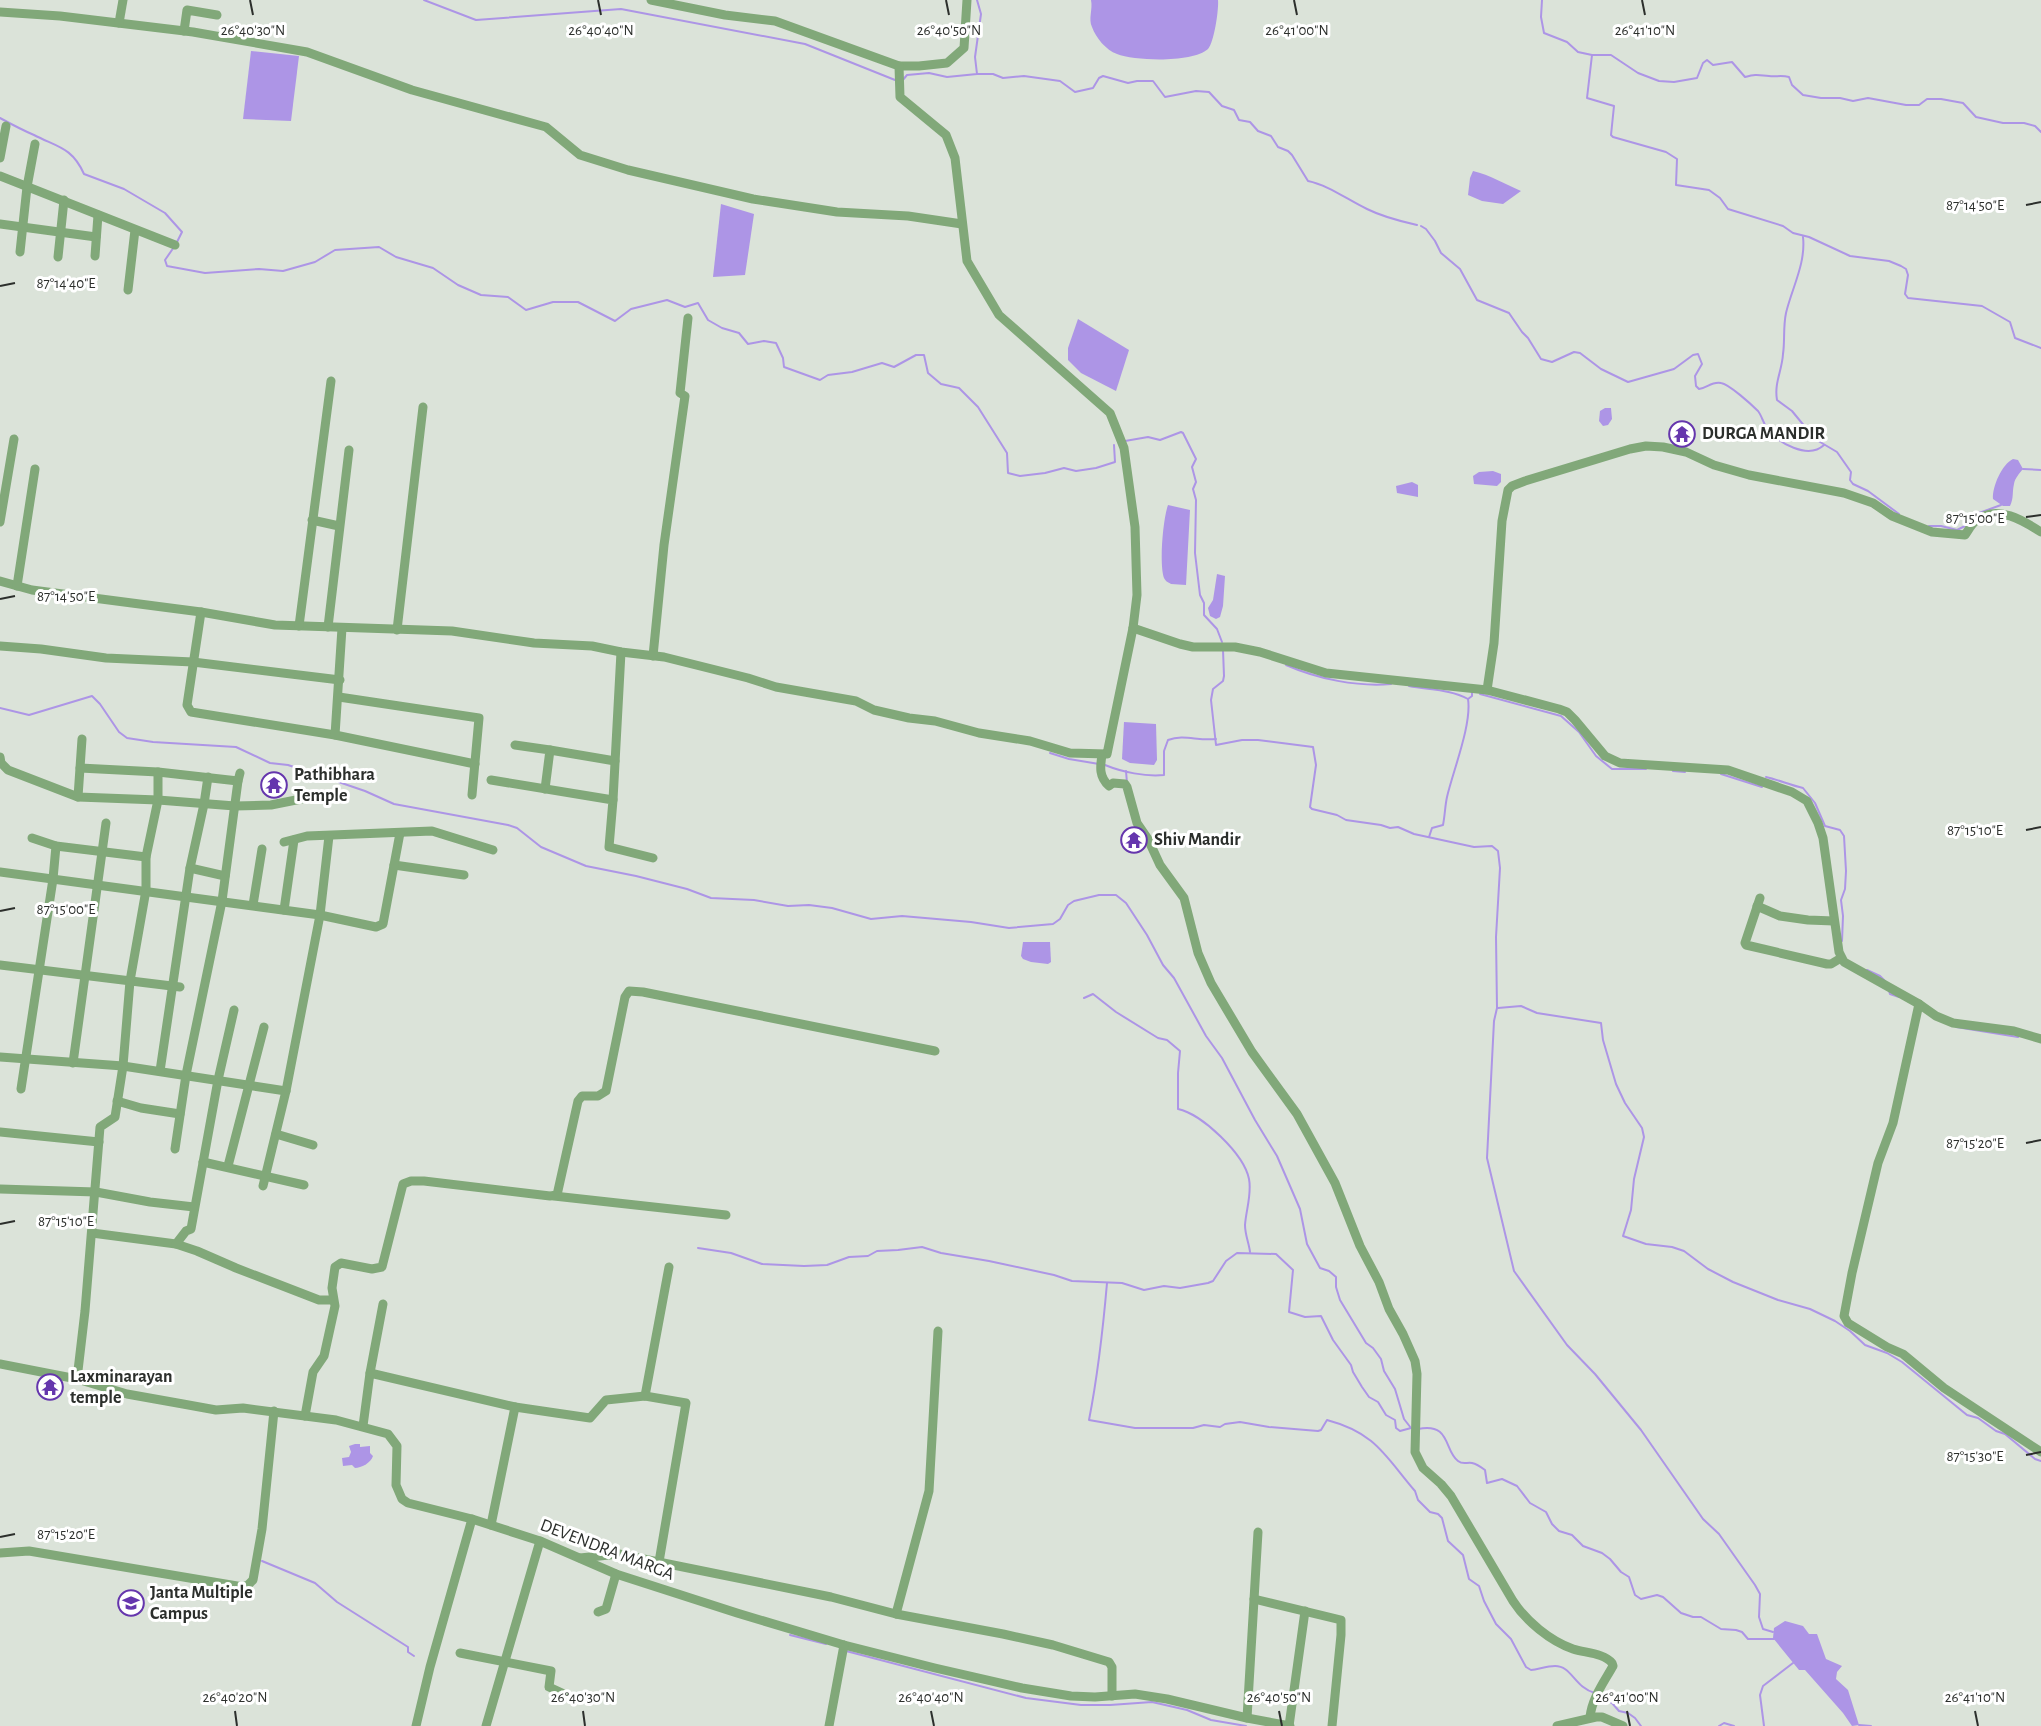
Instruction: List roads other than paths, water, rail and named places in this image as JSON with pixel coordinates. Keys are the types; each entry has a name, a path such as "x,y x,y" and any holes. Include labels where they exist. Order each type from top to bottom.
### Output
{"street":[{"path":"119,23 123,0"},
{"path":"651,0 725,15 776,21 899,66 946,63 964,48 967,0"},
{"path":"184,31 187,10 217,15"},
{"path":"0,12 119,23 241,38 307,52 412,90 546,128 580,155 628,170 753,200 837,212 909,216 962,224"},
{"path":"899,66 900,97 946,135 955,158 967,261 999,315 1110,413 1124,448 1134,517 1137,595 1133,628 1107,753 1102,761 1102,776 1109,786 1113,783 1125,784 1137,823 1149,839 1160,865 1184,898 1198,953 1211,983 1252,1052 1301,1122 1335,1183 1360,1246 1415,1361 1417,1374 1414,1443 1417,1459 1451,1496 1524,1616 1570,1648 1604,1657 1612,1663 1591,1708 1590,1717"},
{"path":"0,158 6,126"},
{"path":"21,252 27,187 35,144"},
{"path":"0,177 64,200 175,246"},
{"path":"58,257 64,200"},
{"path":"95,256 98,215"},
{"path":"0,224 96,237"},
{"path":"128,290 135,230"},
{"path":"653,656 664,545 685,396 680,393 688,318"},
{"path":"299,626 331,381"},
{"path":"397,630 423,406"},
{"path":"0,522 14,439"},
{"path":"1487,690 1494,643 1505,500 1512,486 1630,449 1646,446 1663,447 1686,452 1714,465 1749,474 1851,495 1873,503 1892,516 1932,532 1965,535 1977,520 1984,516 1999,514 2014,516 2041,532"},
{"path":"328,627 349,450"},
{"path":"17,586 35,469"},
{"path":"312,519 339,526"},
{"path":"0,581 55,593 201,612 275,625 452,632 534,643 584,645 653,656 789,690 856,701 874,710 909,718 935,721 979,733 1030,741 1102,761"},
{"path":"201,612 187,705 191,712 335,735 475,764"},
{"path":"335,735 342,628"},
{"path":"1133,628 1166,641 1193,647 1235,647 1260,652 1326,673 1487,690 1568,712 1605,756 1620,763 1728,771 1799,795 1807,801 1813,811 1823,838 1841,958 1851,967 1919,1004 1936,1016 1953,1023 2014,1031 2041,1039"},
{"path":"0,646 106,658 193,662 340,680"},
{"path":"621,652 609,847 653,858"},
{"path":"339,698 479,718 471,795"},
{"path":"78,797 82,739"},
{"path":"515,745 615,760"},
{"path":"545,789 550,750"},
{"path":"0,757 1,763 8,770 78,797 235,806 271,805 306,798"},
{"path":"80,768 239,777 222,901 186,1075 175,1149"},
{"path":"77,1378 96,1192 100,1127 115,1117 123,1066 130,981 146,890 146,857 158,800 158,772"},
{"path":"160,1071 176,986 190,868 208,777"},
{"path":"491,780 613,800"},
{"path":"73,1063 106,823"},
{"path":"284,910 289,841 307,836 432,831 493,850"},
{"path":"0,872 253,905 320,915 376,927 381,926 400,833"},
{"path":"263,1186 286,1091 320,915 329,836"},
{"path":"32,838 56,846 146,857"},
{"path":"21,1089 40,971 56,846"},
{"path":"253,905 262,849"},
{"path":"394,865 464,875"},
{"path":"190,868 225,876"},
{"path":"1834,921 1780,916 1759,902 1744,943 1827,964 1841,958"},
{"path":"0,965 176,986"},
{"path":"554,1196 560,1191 578,1101 582,1096 598,1096 606,1091 625,997 629,991 935,1051"},
{"path":"1919,1004 1893,1123 1878,1163 1844,1316 1848,1323 1903,1354 1944,1388 2041,1452"},
{"path":"176,1244 186,1231 191,1229 218,1080 234,1010"},
{"path":"228,1166 264,1027"},
{"path":"0,1057 123,1066 286,1091"},
{"path":"117,1101 141,1108 180,1114"},
{"path":"0,1132 99,1142"},
{"path":"276,1134 312,1145"},
{"path":"202,1162 265,1174 304,1185"},
{"path":"305,1416 313,1372 324,1356 335,1306 332,1281 337,1264 372,1269 382,1267 402,1186 407,1182 424,1181 726,1215"},
{"path":"0,1189 96,1192 194,1207"},
{"path":"92,1233 176,1244 319,1300 333,1300"},
{"path":"645,1396 669,1267"},
{"path":"363,1426 383,1304"},
{"path":"896,1614 928,1491 938,1331"},
{"path":"0,1364 0,1371"},
{"name":"DEVENDRA MARGA","path":"0,1364 77,1378 127,1394 216,1410 243,1408 274,1411 363,1426 388,1434 397,1446 396,1485 402,1499 408,1503 491,1525 540,1541 616,1574 844,1645 1022,1688 1071,1696 1135,1694 1290,1726"},
{"path":"370,1373 515,1407 590,1418 606,1400 645,1396 686,1403 659,1562"},
{"path":"491,1525 515,1407"},
{"path":"0,1553 29,1551 243,1587 248,1585 252,1580 262,1529 274,1411"},
{"path":"416,1726 430,1667 472,1519"},
{"path":"1246,1718 1258,1532"},
{"path":"486,1726 540,1541"},
{"path":"580,1558 619,1554 831,1597 896,1614 1003,1634 1107,1660 1112,1667 1112,1696"},
{"path":"598,1612 606,1609 616,1574"},
{"path":"1254,1599 1339,1618 1342,1622 1332,1726"},
{"path":"1290,1726 1305,1611"},
{"path":"829,1726 844,1645"},
{"path":"460,1653 551,1671 549,1687 576,1699"},
{"path":"1557,1726 1590,1717 1602,1717 1623,1726"}],"waterway":[{"path":"424,0 476,20 621,9 805,44 895,80"},
{"path":"902,81 907,75 929,73 947,77 977,74 975,57 981,14 977,0"},
{"path":"1542,0 1541,17 1544,33 1567,42 1578,52 1611,55 1638,73 1659,81 1674,82 1697,78 1703,63 1707,60 1713,65 1732,62 1745,77 1757,75 1789,77 1792,85 1803,95 1853,101 1868,98 1906,105 1919,105 1927,99 1941,99 1963,103 1976,117 2003,123 2024,123 2035,126 2041,132"},
{"path":"1592,55 1587,98 1614,106 1611,135 1613,137 1666,152 1677,159 1676,185 1709,190 1720,198 1728,209 1783,226 1793,233 1809,237 1850,256 1889,261 1901,266 1906,269 1908,275 1905,294 1908,298 1982,306 2010,322 2015,338 2041,348"},
{"path":"977,74 993,74 1003,78 1024,76 1060,81 1075,92 1093,88 1103,76 1128,83 1153,81 1165,97 1196,91 1209,92 1222,106 1234,110 1239,120 1250,122 1258,131 1271,136 1278,147 1288,151 1308,181 1330,189 1379,214 1417,225"},
{"path":"0,118 63,149 74,158 84,174 124,189 165,213 182,232 177,242"},
{"path":"1421,226 1435,241 1441,253 1460,269 1477,300 1509,313 1541,359 1552,362 1574,352 1580,353 1601,369 1628,382 1674,369 1693,355 1698,354 1702,364 1695,376 1696,386 1699,389 1712,384 1725,384 1758,411 1772,434 1786,444 1810,451 1824,445"},
{"path":"1803,237 1801,266 1785,318 1784,349 1777,400 1792,411 1815,439 1837,452 1851,472 1850,480 1853,484 1868,491 1899,514"},
{"path":"174,247 165,260 167,266 205,273 259,269 283,271 315,262 335,250 379,247 396,257 433,268 458,285 481,295 508,297 526,310 553,302 578,302 615,321 631,309 667,300 685,307 698,303 708,320 722,328 739,333 748,344 764,341 776,343 783,358 784,367 820,380 828,375 852,372 882,363 894,367 916,355 924,355 928,373 941,384 959,388 978,407 1007,453 1008,473 1020,476 1064,468 1076,471 1096,468 1115,462 1114,445"},
{"path":"1125,441 1148,437 1160,440 1181,432 1196,459 1192,467 1196,482 1193,489 1196,500 1195,553 1200,595 1204,603 1204,615 1217,629 1222,642"},
{"path":"2023,469 2041,470"},
{"path":"1974,517 2001,505"},
{"path":"1929,526 1957,530 1967,525"},
{"path":"1223,650 1223,681 1213,689 1211,700 1216,745 1242,740 1258,740 1313,747 1316,765 1310,807 1312,809 1337,815 1346,820 1390,828 1398,827 1414,834 1474,847 1492,846 1498,851 1500,868 1496,937 1497,1008 1494,1021 1487,1158 1514,1271 1567,1345 1595,1374 1641,1430 1703,1519 1719,1534 1760,1594 1759,1617 1763,1629 1773,1632"},
{"path":"1286,665 1338,681 1391,684"},
{"path":"1409,686 1447,692 1468,699 1472,696 1472,691"},
{"path":"1480,694 1561,716 1579,732 1596,756 1612,769 1646,769"},
{"path":"0,708 29,715 92,696 119,732 127,738 153,742 236,747 270,763 288,765 365,791 394,804 508,825 517,828 541,847 586,866 687,889 711,898 832,908 871,919 902,916 1009,928 1053,924 1074,901 1099,895 1116,895 1126,903 1163,965 1174,978 1277,1156 1300,1209 1307,1244 1320,1268 1336,1277 1340,1300 1366,1343 1381,1359 1384,1371 1395,1389 1404,1419 1411,1428 1400,1431 1396,1428 1395,1420 1386,1415 1378,1402 1369,1397 1351,1365 1333,1340 1321,1316 1305,1317 1289,1312 1293,1270 1276,1254 1237,1253 1226,1261 1213,1281 1208,1283 1180,1288 1164,1286 1144,1290 1122,1283 1072,1281 1054,1275 941,1253 922,1247 877,1251 868,1256 849,1257 827,1265 804,1266 762,1264 731,1253 698,1248"},
{"path":"1429,837 1432,828 1443,825 1447,797 1465,734 1468,699"},
{"path":"1105,765 1134,773 1164,775 1164,751 1168,740 1174,738 1216,739"},
{"path":"1050,753 1099,764"},
{"path":"1126,771 1127,783"},
{"path":"1673,771 1685,772"},
{"path":"1721,774 1762,787"},
{"path":"1766,777 1803,788 1815,803 1825,826 1840,830 1844,836 1846,871 1845,889 1841,900 1842,941"},
{"path":"1867,970 1880,976 1887,983"},
{"path":"1889,991 1890,994 1899,997"},
{"path":"1084,998 1093,994 1116,1012 1158,1038 1167,1040 1180,1051 1178,1109 1188,1112 1221,1136 1239,1158 1249,1179 1245,1225 1250,1252"},
{"path":"1498,1008 1521,1006 1537,1013 1601,1023 1603,1040 1616,1084 1625,1103 1642,1128 1644,1137 1634,1179 1631,1210 1623,1236 1646,1244 1684,1251 1708,1269 1733,1282 1778,1300 1810,1309 1835,1321 1865,1345 1887,1353 1902,1362 1967,1415 1978,1418 1996,1431 2005,1434 2035,1459 2041,1461"},
{"path":"1956,1027 2018,1037"},
{"path":"1107,1283 1100,1352 1089,1420 1135,1428 1193,1428 1204,1425 1220,1427 1240,1422 1318,1431 1327,1420 1357,1432 1378,1447 1387,1457 1415,1491 1418,1500 1430,1512 1442,1518 1448,1541 1463,1555 1469,1579 1479,1586 1496,1624 1511,1639 1526,1667 1531,1670 1552,1666 1561,1667 1582,1686 1595,1693"},
{"path":"1418,1429 1429,1428 1441,1433 1458,1461 1474,1463 1485,1470 1487,1483 1502,1479 1517,1486 1530,1503 1546,1512 1552,1524 1559,1531 1572,1535 1583,1546 1602,1553 1610,1559 1621,1572 1629,1577 1635,1595 1641,1599 1657,1595 1663,1597 1681,1613 1701,1617 1721,1629 1742,1632 1748,1639 1774,1639"},
{"path":"262,1561 315,1583 337,1602 408,1647 408,1652 414,1656"},
{"path":"790,1635 826,1644"},
{"path":"846,1651 1026,1698 1081,1705 1152,1702 1187,1710 1211,1720 1246,1726"},
{"path":"1764,1726 1760,1695 1763,1686 1793,1663"},
{"path":"1598,1696 1612,1703 1619,1711 1628,1713 1641,1726"},
{"path":"1719,1726 1724,1723 1734,1726"},
{"path":"1859,1725 1871,1726"}],"place":[{"name":"DURGA MANDIR","path":"1682,434"},
{"name":"Pathibhara Temple","path":"274,785"},
{"name":"Shiv Mandir","path":"1134,840"},
{"name":"Laxminarayan temple","path":"50,1387"},
{"name":"Janta Multiple Campus","path":"131,1603"}]}
